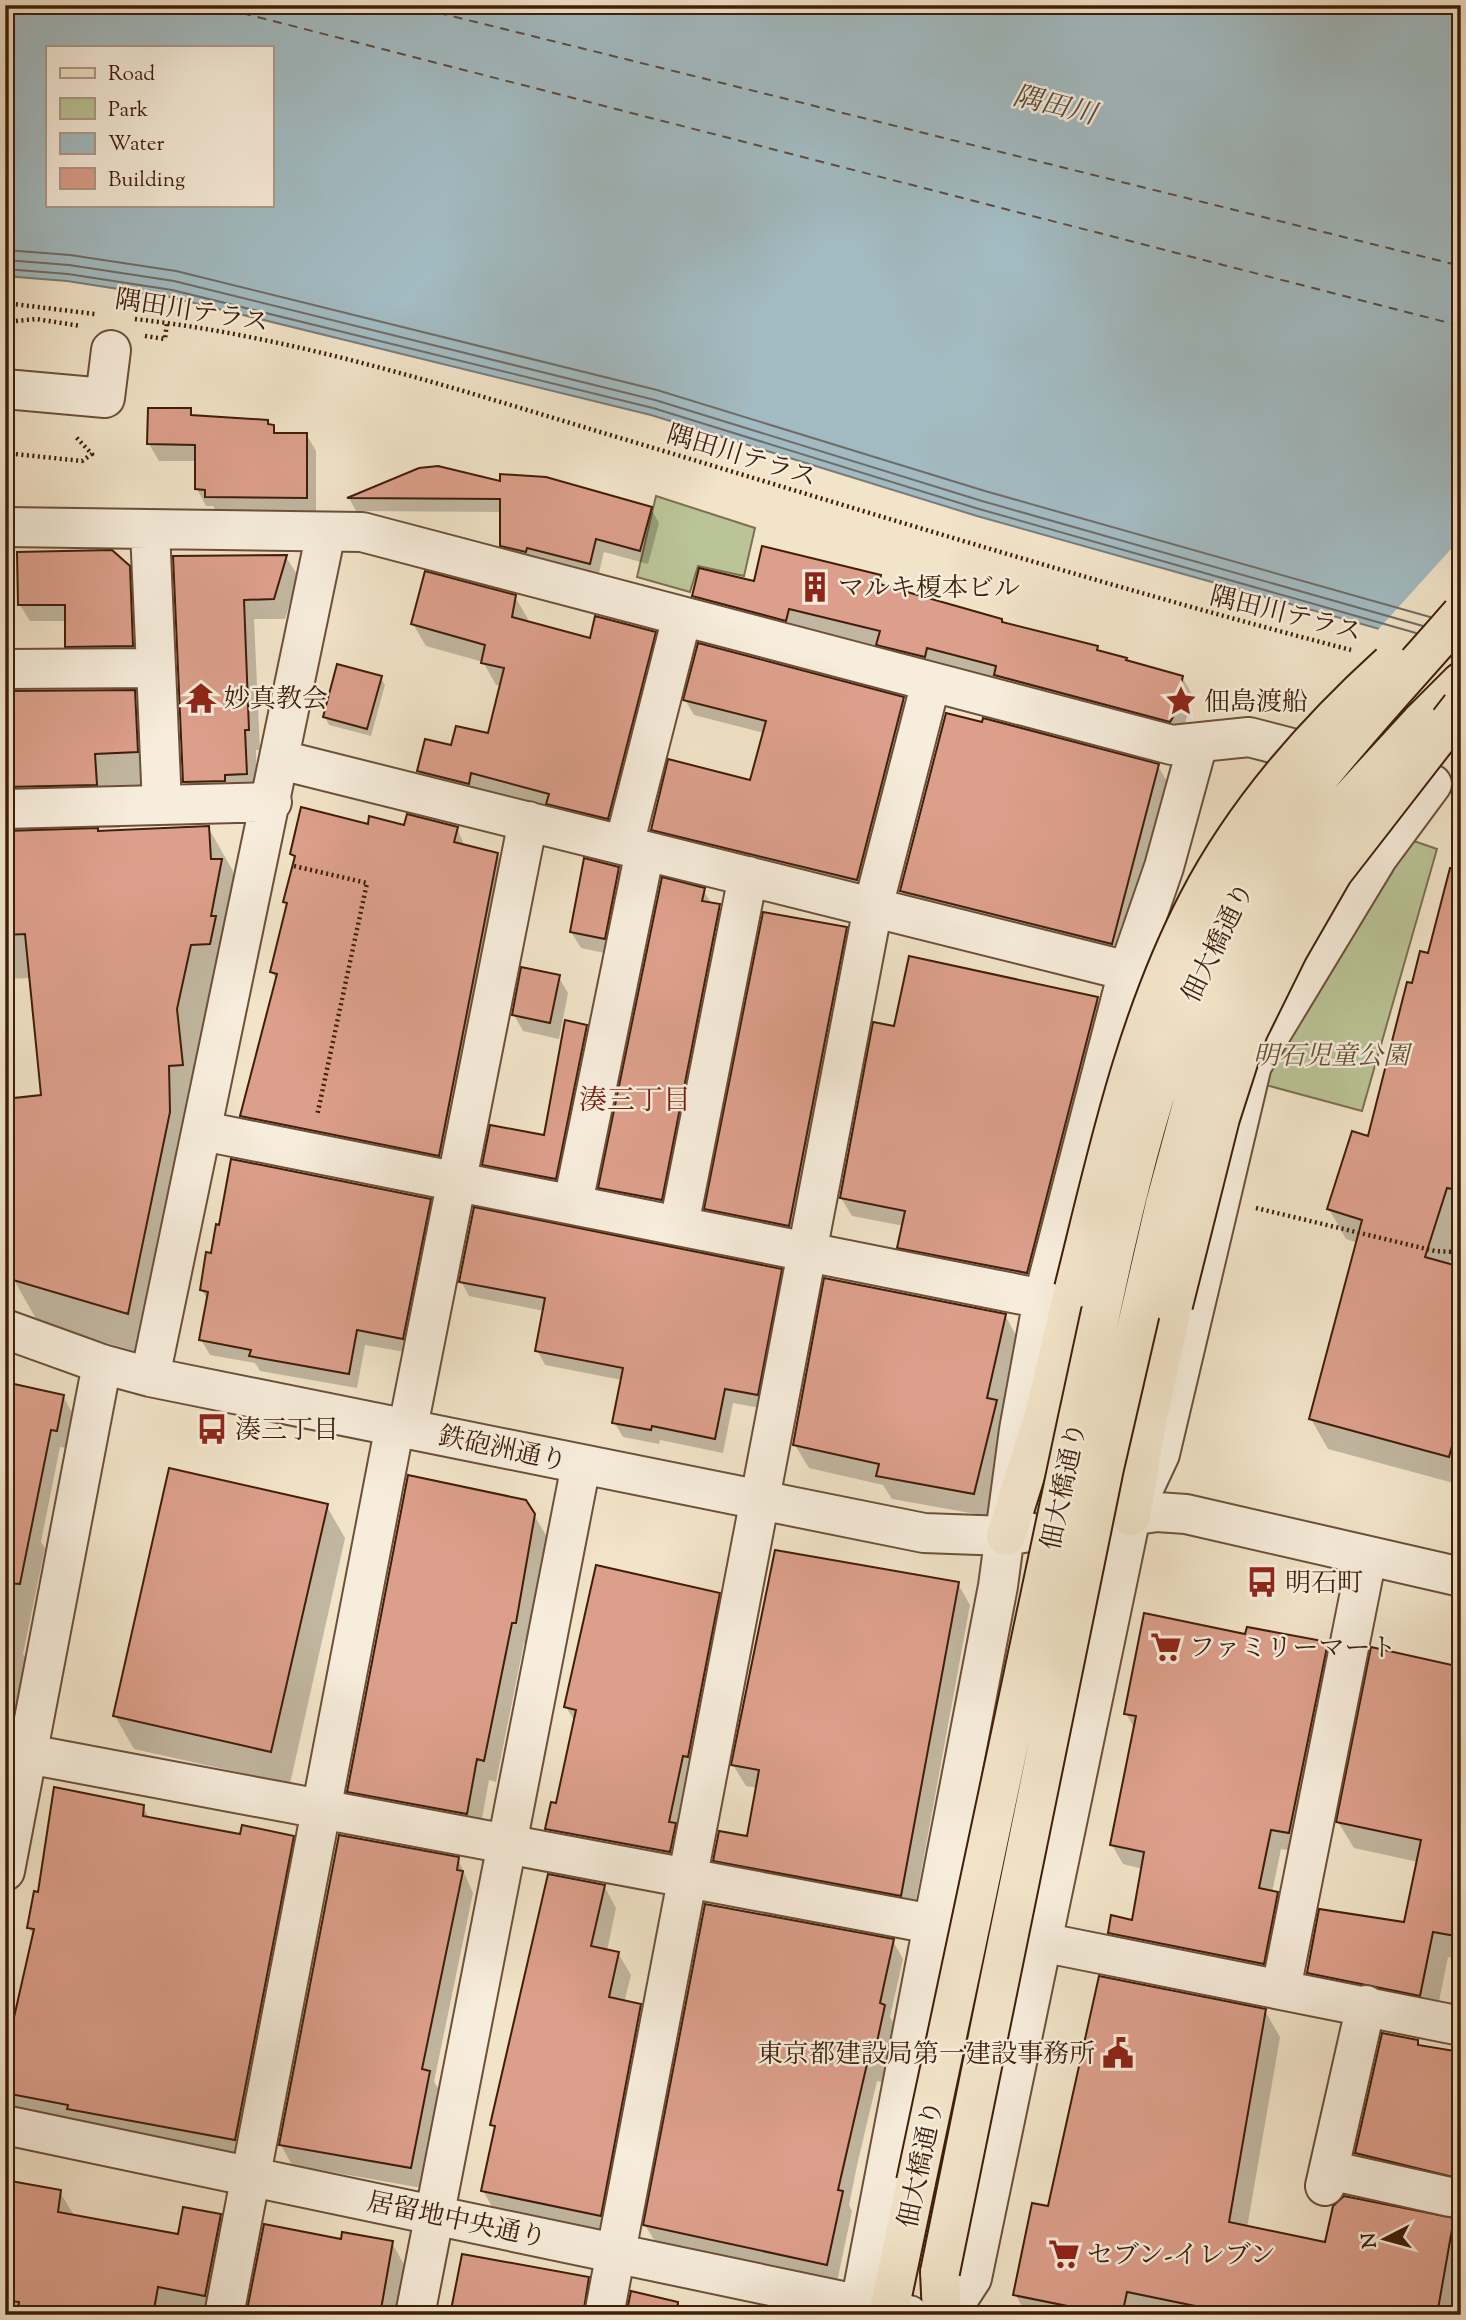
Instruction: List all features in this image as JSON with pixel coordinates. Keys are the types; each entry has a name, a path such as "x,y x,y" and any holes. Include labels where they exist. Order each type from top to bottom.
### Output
{"main road":[{"path":"1006,1536 1045,1412 1058,1294 1138,1044 1198,901 1252,816 1333,716 1461,600"},
{"name":"佃大橋通り","path":"881,2311 916,2182 1095,1339 1168,1054 1204,960 1250,873 1297,804 1461,614"},
{"name":"佃大橋通り","path":"942,2315 940,2272 1104,1468 1165,1204 1203,1064 1236,976 1280,894 1333,817 1461,682"},
{"path":"1131,1516 1147,1421 1173,1305 1220,1118 1248,1031 1288,950 1333,872 1461,708"}],"street":[{"path":"5,390 105,398 113,327"},
{"path":"5,527 362,532 1172,745 1249,737 1446,787 1378,857 1252,1065 1160,1454 1131,1516 972,2278 948,2315"},
{"path":"150,530 162,805"},
{"path":"150,1377 281,760 326,532"},
{"path":"573,1203 635,848 682,617"},
{"path":"5,669 155,668"},
{"path":"604,2315 873,907 930,682"},
{"path":"203,1131 809,1252 1058,1294 1128,971 1164,867 1198,743"},
{"path":"281,760 1128,971"},
{"path":"5,809 272,802"},
{"path":"224,2315 322,1809 401,1426 456,1180 528,821"},
{"path":"679,1225 748,876"},
{"name":"鉄砲洲通り","path":"5,1329 102,1364 150,1377 924,1533 1006,1536 1157,1512 1186,1514 1461,1577"},
{"path":"5,1871 12,1798 27,1754 102,1364"},
{"path":"415,2315 581,1465"},
{"path":"881,2311 932,1924 1006,1536"},
{"path":"1281,1989 1367,1557"},
{"path":"27,1754 932,1924"},
{"path":"1041,1942 1461,2026"},
{"path":"1366,2005 1327,2178 1450,2196"},
{"name":"居留地中央通り","path":"5,2125 617,2252 881,2311"}],"path":[{"name":"隅田川テラス","path":"5,303 113,327 201,326 365,362 1194,609 1354,650"},
{"path":"5,453 82,461 92,454 77,437 65,435"},
{"path":"260,858 367,883 310,1152"},
{"path":"1252,1207 1435,1251 1461,1250"}],"green space":[{"path":"656,496 755,528 744,576 698,566 690,592 637,577"},
{"name":"明石児童公園","path":"1408,839 1437,849 1362,1111 1262,1084"}],"water":[{"name":"隅田川","path":"5,5 1461,5 1461,652 977,516 651,415 170,297 67,281 5,276"}],"pier":[{"path":"1461,538 1461,656 1375,633"}],"building":[{"path":"148,408 191,408 191,415 268,420 268,424 274,425 274,433 307,433 307,498 205,497 205,490 195,489 195,445 147,444"},
{"path":"438,466 500,481 500,474 546,477 652,507 640,551 596,539 590,564 527,548 526,552 500,546 500,499 347,498 419,468"},
{"path":"762,546 881,575 879,584 1002,619 1002,622 1098,646 1097,650 1183,676 1173,717 1170,722 994,675 996,666 927,648 925,657 876,645 880,631 789,609 786,621 692,596 699,568 754,581"},
{"path":"112,550 130,566 133,646 65,647 65,605 18,605 17,552"},
{"path":"287,555 274,599 244,600 249,730 245,730 247,774 225,775 225,781 183,782 173,556"},
{"path":"425,571 516,595 512,617 590,638 595,616 656,632 608,819 546,804 549,794 471,773 469,784 417,771 425,739 451,745 456,726 488,733 504,668 481,663 485,645 411,624"},
{"path":"698,643 904,697 857,880 651,830 668,759 750,780 766,721 683,700"},
{"path":"337,664 382,676 367,729 323,717"},
{"path":"135,690 138,752 95,754 97,785 5,787 8,691"},
{"path":"946,713 982,722 983,718 1159,764 1112,944 900,891"},
{"path":"301,807 368,824 369,816 404,825 407,814 458,827 454,842 498,853 439,1156 240,1116 277,974 270,972 287,903 283,902 295,856 290,854"},
{"path":"209,826 211,859 222,859 211,916 216,916 210,944 191,945 177,1009 183,1065 169,1066 170,1112 128,1314 13,1280 5,1193 5,1099 41,1095 25,934 5,935 5,831 98,828 98,831"},
{"path":"584,858 619,867 605,939 570,932"},
{"path":"1450,868 1461,869 1461,1191 1447,1188 1425,1257 1461,1267 1461,1414 1449,1457 1309,1419 1362,1220 1327,1209 1352,1131 1368,1136 1407,982 1412,983 1420,951 1428,953"},
{"path":"662,877 705,888 702,901 720,904 662,1200 598,1188"},
{"path":"763,912 847,927 789,1226 704,1209"},
{"path":"909,956 1098,997 1027,1273 897,1248 905,1211 840,1198 873,1022 894,1026"},
{"path":"521,967 560,975 550,1023 512,1015"},
{"path":"565,1020 587,1025 556,1179 482,1165 490,1125 544,1135"},
{"path":"231,1159 431,1199 403,1339 357,1330 349,1374 249,1356 251,1350 199,1340 208,1292 200,1290 206,1252 211,1253 216,1224 219,1225"},
{"path":"474,1207 782,1269 758,1395 725,1389 715,1439 652,1426 651,1430 612,1423 623,1368 535,1351 545,1298 459,1282"},
{"path":"824,1278 1006,1314 987,1398 997,1400 974,1494 876,1476 879,1464 793,1445"},
{"path":"5,1382 64,1395 57,1431 51,1430 20,1584 5,1583"},
{"path":"169,1468 328,1504 271,1752 113,1716"},
{"path":"408,1475 526,1500 535,1514 516,1623 512,1623 484,1761 477,1759 467,1814 347,1792"},
{"path":"775,1550 959,1582 901,1896 713,1861 719,1831 747,1836 759,1770 731,1765"},
{"path":"596,1565 720,1593 688,1757 683,1756 669,1822 676,1823 670,1852 545,1829 551,1802 556,1803 576,1710 564,1707"},
{"path":"1144,1613 1245,1634 1247,1627 1328,1642 1289,1833 1271,1830 1259,1888 1278,1892 1264,1964 1108,1933 1111,1915 1132,1920 1144,1852 1110,1845 1136,1716 1124,1714"},
{"path":"1371,1647 1461,1667 1461,1937 1433,1932 1420,1996 1307,1973 1319,1909 1404,1922 1421,1840 1336,1822"},
{"path":"54,1787 144,1805 143,1816 240,1834 242,1825 294,1836 235,2140 67,2109 68,2105 5,2093 5,2057 34,1929 27,1928 34,1891 38,1892"},
{"path":"339,1835 459,1857 457,1870 463,1871 422,2069 430,2071 411,2168 279,2145"},
{"path":"548,1874 605,1885 591,1946 619,1952 609,1997 641,2004 601,2216 481,2191 495,2126 490,2125"},
{"path":"705,1904 894,1939 880,2003 885,2005 872,2065 867,2064 838,2190 843,2191 827,2265 643,2225"},
{"path":"1099,1976 1266,2009 1229,2222 1325,2242 1333,2206 1344,2196 1454,2218 1437,2315 1239,2315 1127,2292 1122,2315 1112,2315 1013,2295 1032,2203 1048,2206"},
{"path":"1382,2033 1418,2040 1418,2045 1461,2052 1461,2179 1355,2153"},
{"path":"5,2180 61,2190 58,2212 178,2234 183,2207 221,2214 205,2296 158,2287 153,2315 17,2315 19,2302 5,2300"},
{"path":"264,2224 341,2239 342,2232 393,2241 380,2315 246,2315"},
{"path":"462,2254 589,2277 583,2315 450,2315"},
{"path":"631,2291 678,2302 677,2315 626,2315"}],"ferry route":[{"path":"211,5 1461,326"},
{"path":"407,5 1461,266"}],"place":[{"name":"マルキ榎本ビル","path":"815,587"},
{"name":"妙真教会","path":"201,698"},
{"name":"佃島渡船","path":"1181,701"},
{"name":"湊三丁目","path":"212,1429"},
{"name":"明石町","path":"1262,1582"},
{"name":"ファミリーマート","path":"1166,1647"},
{"name":"東京都建設局第一建設事務所","path":"1118,2053"},
{"name":"セブン-イレブン","path":"1064,2254"}],"district":[{"name":"湊三丁目","path":"635,1099"}]}
